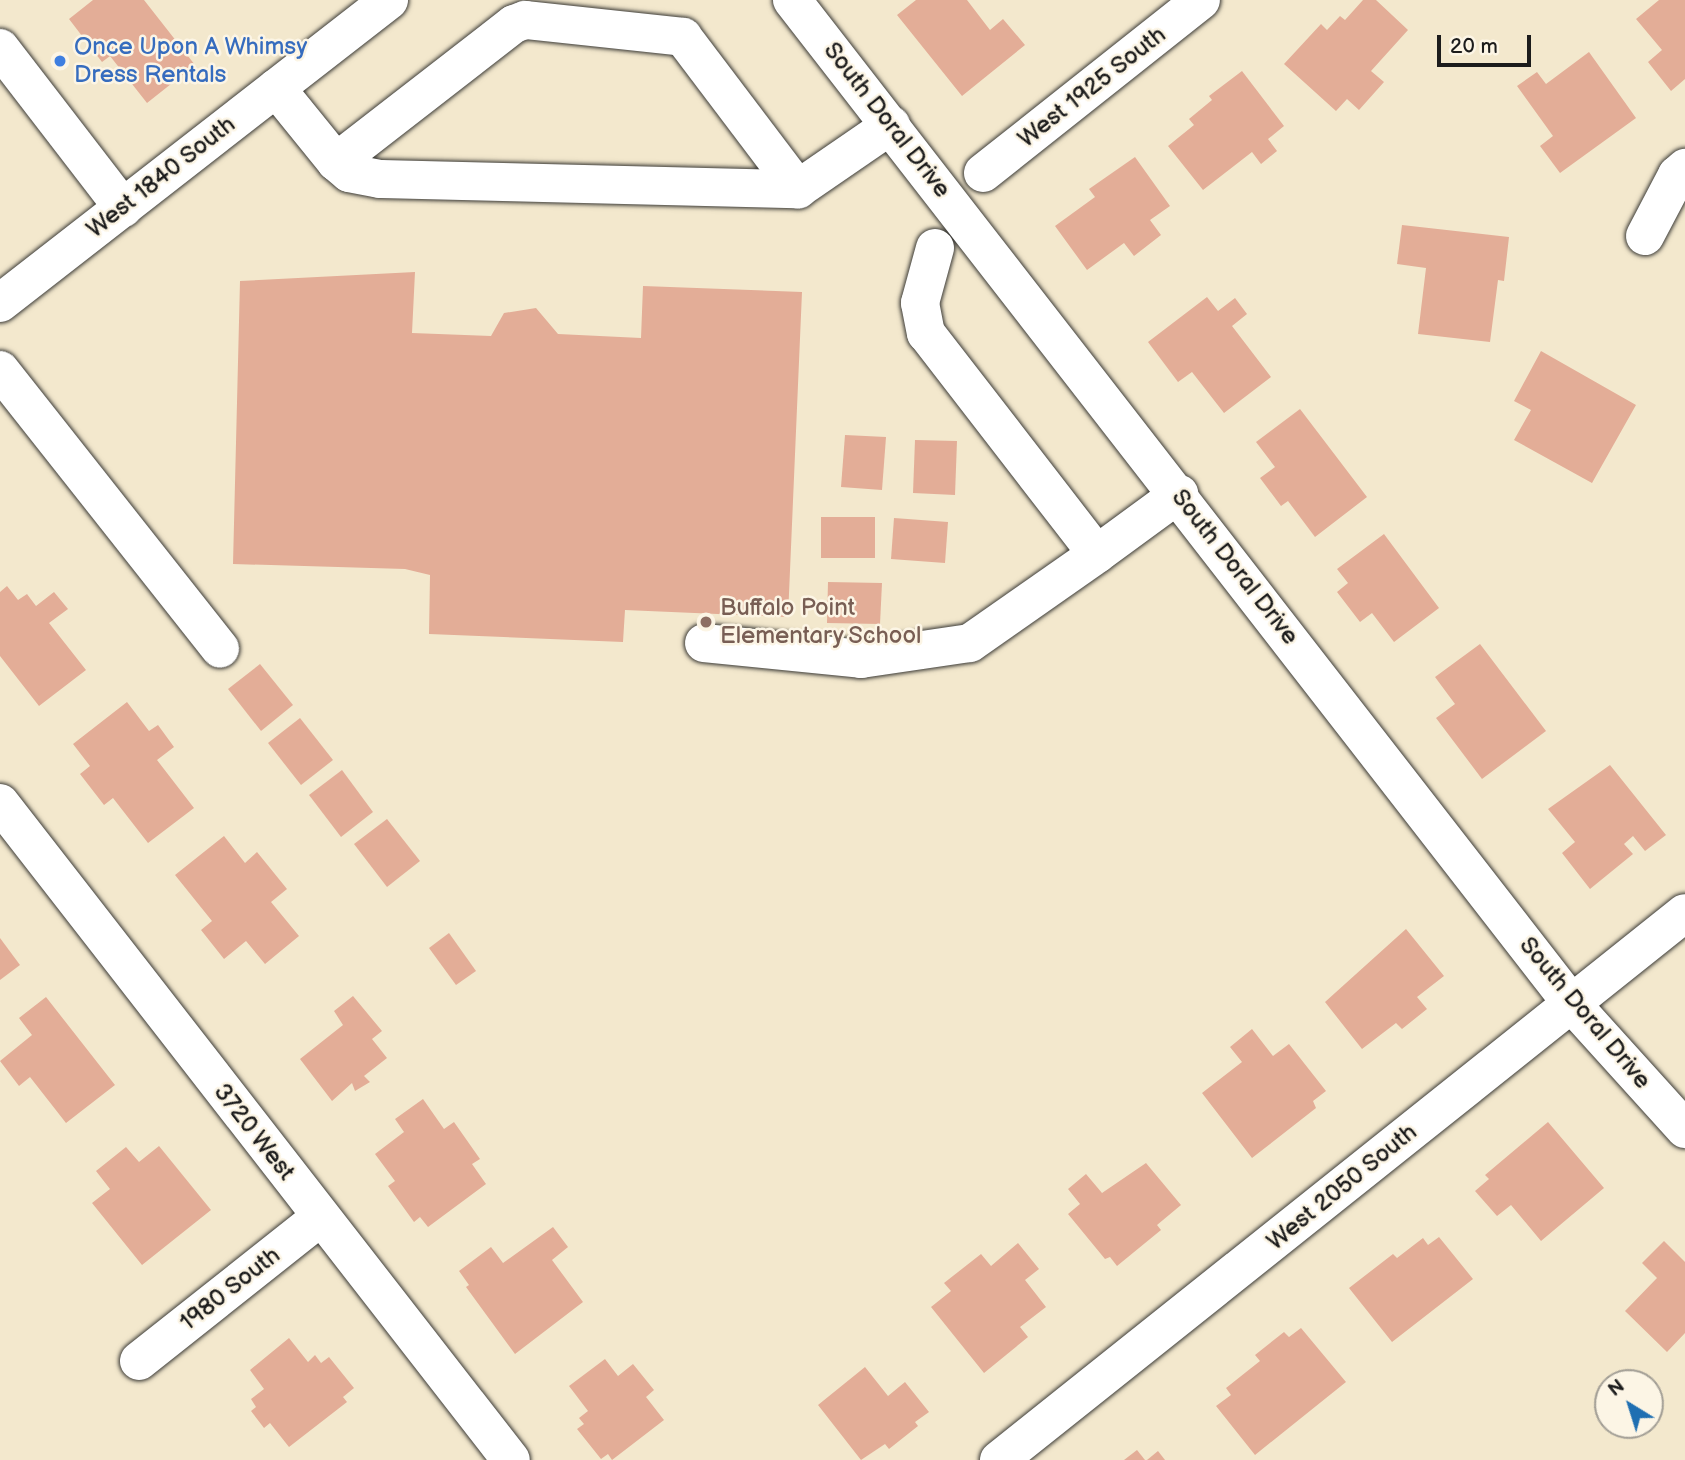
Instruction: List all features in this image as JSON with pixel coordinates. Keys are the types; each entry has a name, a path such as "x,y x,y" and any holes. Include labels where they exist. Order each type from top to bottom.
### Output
{"street":[{"name":"West 1840 South","path":"0,303 389,0"},
{"name":"South Doral Drive","path":"792,0 1179,494 1571,1003 1685,1129"},
{"name":"West 1925 South","path":"983,173 1201,0"},
{"path":"336,162 514,24 525,20 683,37 798,188"},
{"path":"0,48 122,208"},
{"path":"276,88 336,162 349,173 380,178 798,188 891,125"},
{"path":"1645,236 1677,175 1685,168"},
{"path":"935,248 920,303 926,333 1097,554"},
{"path":"0,370 220,649"},
{"path":"704,643 861,659 970,643 1179,494"},
{"name":"3720 West","path":"0,803 511,1460"},
{"name":"West 2050 South","path":"999,1460 1685,913"},
{"name":"1980 South","path":"139,1361 321,1217"}],"building":[{"path":"93,0 144,0 195,65 147,103 110,56 102,62 69,19"},
{"path":"916,0 967,0 990,30 1003,19 1025,45 962,96 897,15"},
{"path":"1363,0 1376,0 1408,30 1371,71 1384,82 1359,110 1347,99 1336,111 1284,64 1321,24 1327,30 1340,16 1345,20"},
{"path":"1659,0 1685,0 1685,79 1671,91 1648,62 1662,50 1636,19"},
{"path":"1589,52 1636,118 1560,173 1540,146 1553,136 1517,86 1537,72 1546,84"},
{"path":"1242,71 1284,126 1268,139 1277,151 1261,164 1252,152 1203,190 1168,146 1194,125 1189,119 1212,100 1209,96"},
{"path":"1135,157 1170,206 1150,220 1161,235 1134,256 1124,243 1087,270 1055,226 1095,197 1089,189"},
{"path":"1402,225 1509,237 1504,281 1498,280 1490,342 1418,334 1426,268 1397,264"},
{"name":"Buffalo Point Elementary School","path":"415,272 412,333 491,336 504,313 536,308 558,334 641,338 643,286 802,292 788,617 625,610 623,642 429,634 430,575 405,569 233,564 240,281"},
{"path":"1207,297 1218,311 1235,298 1247,314 1232,326 1271,377 1224,413 1192,372 1178,382 1148,342"},
{"path":"1541,351 1636,405 1592,483 1514,440 1531,410 1514,401"},
{"path":"1300,409 1367,497 1315,537 1288,501 1281,506 1260,478 1275,467 1256,442"},
{"path":"845,435 886,437 882,490 841,487"},
{"path":"915,440 957,441 955,495 913,493"},
{"path":"821,517 875,517 875,558 821,558"},
{"path":"894,518 948,522 945,563 891,559"},
{"path":"1384,534 1439,608 1394,642 1372,613 1360,622 1337,592 1348,583 1337,569"},
{"path":"828,582 882,583 880,624 827,623"},
{"path":"7,586 18,600 27,594 36,606 54,592 68,609 49,623 86,670 39,706 0,656 0,592"},
{"path":"1480,644 1546,731 1482,779 1436,718 1455,704 1435,677"},
{"path":"260,664 293,705 261,731 228,689"},
{"path":"127,702 149,731 158,725 174,747 157,760 194,808 148,843 113,798 104,805 80,774 90,766 73,744"},
{"path":"300,718 333,760 301,785 268,743"},
{"path":"1610,765 1666,835 1645,851 1633,836 1624,844 1633,854 1590,889 1562,853 1575,842 1548,809"},
{"path":"342,770 373,812 341,837 309,795"},
{"path":"387,819 420,861 387,887 354,844"},
{"path":"224,836 245,863 257,852 287,889 271,902 299,936 265,964 246,941 224,959 201,930 212,921 175,875"},
{"path":"1406,929 1444,976 1417,997 1427,1009 1402,1029 1396,1023 1362,1049 1325,1002"},
{"path":"449,933 476,971 456,985 429,948"},
{"path":"0,938 20,965 0,980"},
{"path":"353,996 382,1031 372,1039 387,1058 364,1076 370,1082 355,1091 352,1083 332,1101 300,1059 343,1025 334,1011"},
{"path":"46,997 115,1085 66,1123 30,1077 19,1086 0,1061 32,1035 19,1018"},
{"path":"1252,1029 1273,1056 1289,1044 1326,1091 1313,1101 1316,1108 1252,1158 1202,1093 1242,1062 1230,1047"},
{"path":"423,1099 444,1129 454,1122 480,1159 472,1164 486,1184 428,1227 420,1217 414,1222 388,1186 395,1181 375,1154 404,1132 395,1119"},
{"path":"1548,1122 1604,1188 1541,1241 1511,1205 1497,1216 1475,1191 1489,1179 1485,1175"},
{"path":"159,1146 211,1210 142,1265 92,1203 110,1189 96,1171 126,1147 139,1162"},
{"path":"1146,1163 1181,1205 1157,1225 1161,1230 1117,1266 1110,1257 1105,1259 1068,1214 1080,1204 1068,1189 1086,1174 1102,1193"},
{"path":"553,1227 568,1247 552,1260 583,1302 515,1354 466,1287 469,1285 459,1271 491,1247 503,1263"},
{"path":"1439,1237 1473,1279 1392,1342 1349,1288 1393,1254 1397,1258 1423,1238 1428,1245"},
{"path":"1664,1241 1685,1262 1685,1333 1667,1352 1625,1311 1657,1278 1642,1263"},
{"path":"1018,1243 1039,1269 1025,1280 1046,1307 1020,1327 1028,1337 984,1373 931,1307 951,1291 944,1283 981,1254 991,1266"},
{"path":"1301,1328 1346,1382 1255,1455 1216,1406 1231,1395 1226,1388 1260,1361 1255,1355 1284,1332 1289,1337"},
{"path":"289,1338 308,1362 315,1355 321,1363 329,1357 354,1388 343,1397 347,1402 289,1447 270,1423 264,1428 251,1411 256,1407 251,1399 264,1389 250,1370"},
{"path":"605,1359 618,1376 633,1364 654,1390 646,1397 664,1420 612,1460 608,1454 601,1459 577,1429 584,1424 579,1418 588,1411 569,1386"},
{"path":"865,1367 888,1396 905,1382 929,1412 915,1422 918,1426 889,1449 885,1444 861,1460 818,1405"},
{"path":"1137,1450 1145,1460 1124,1460"},
{"path":"1158,1451 1165,1460 1147,1460"}],"place":[{"name":"Once Upon A Whimsy Dress Rentals","path":"60,61"},
{"name":"Buffalo Point Elementary School","path":"706,622"}]}
